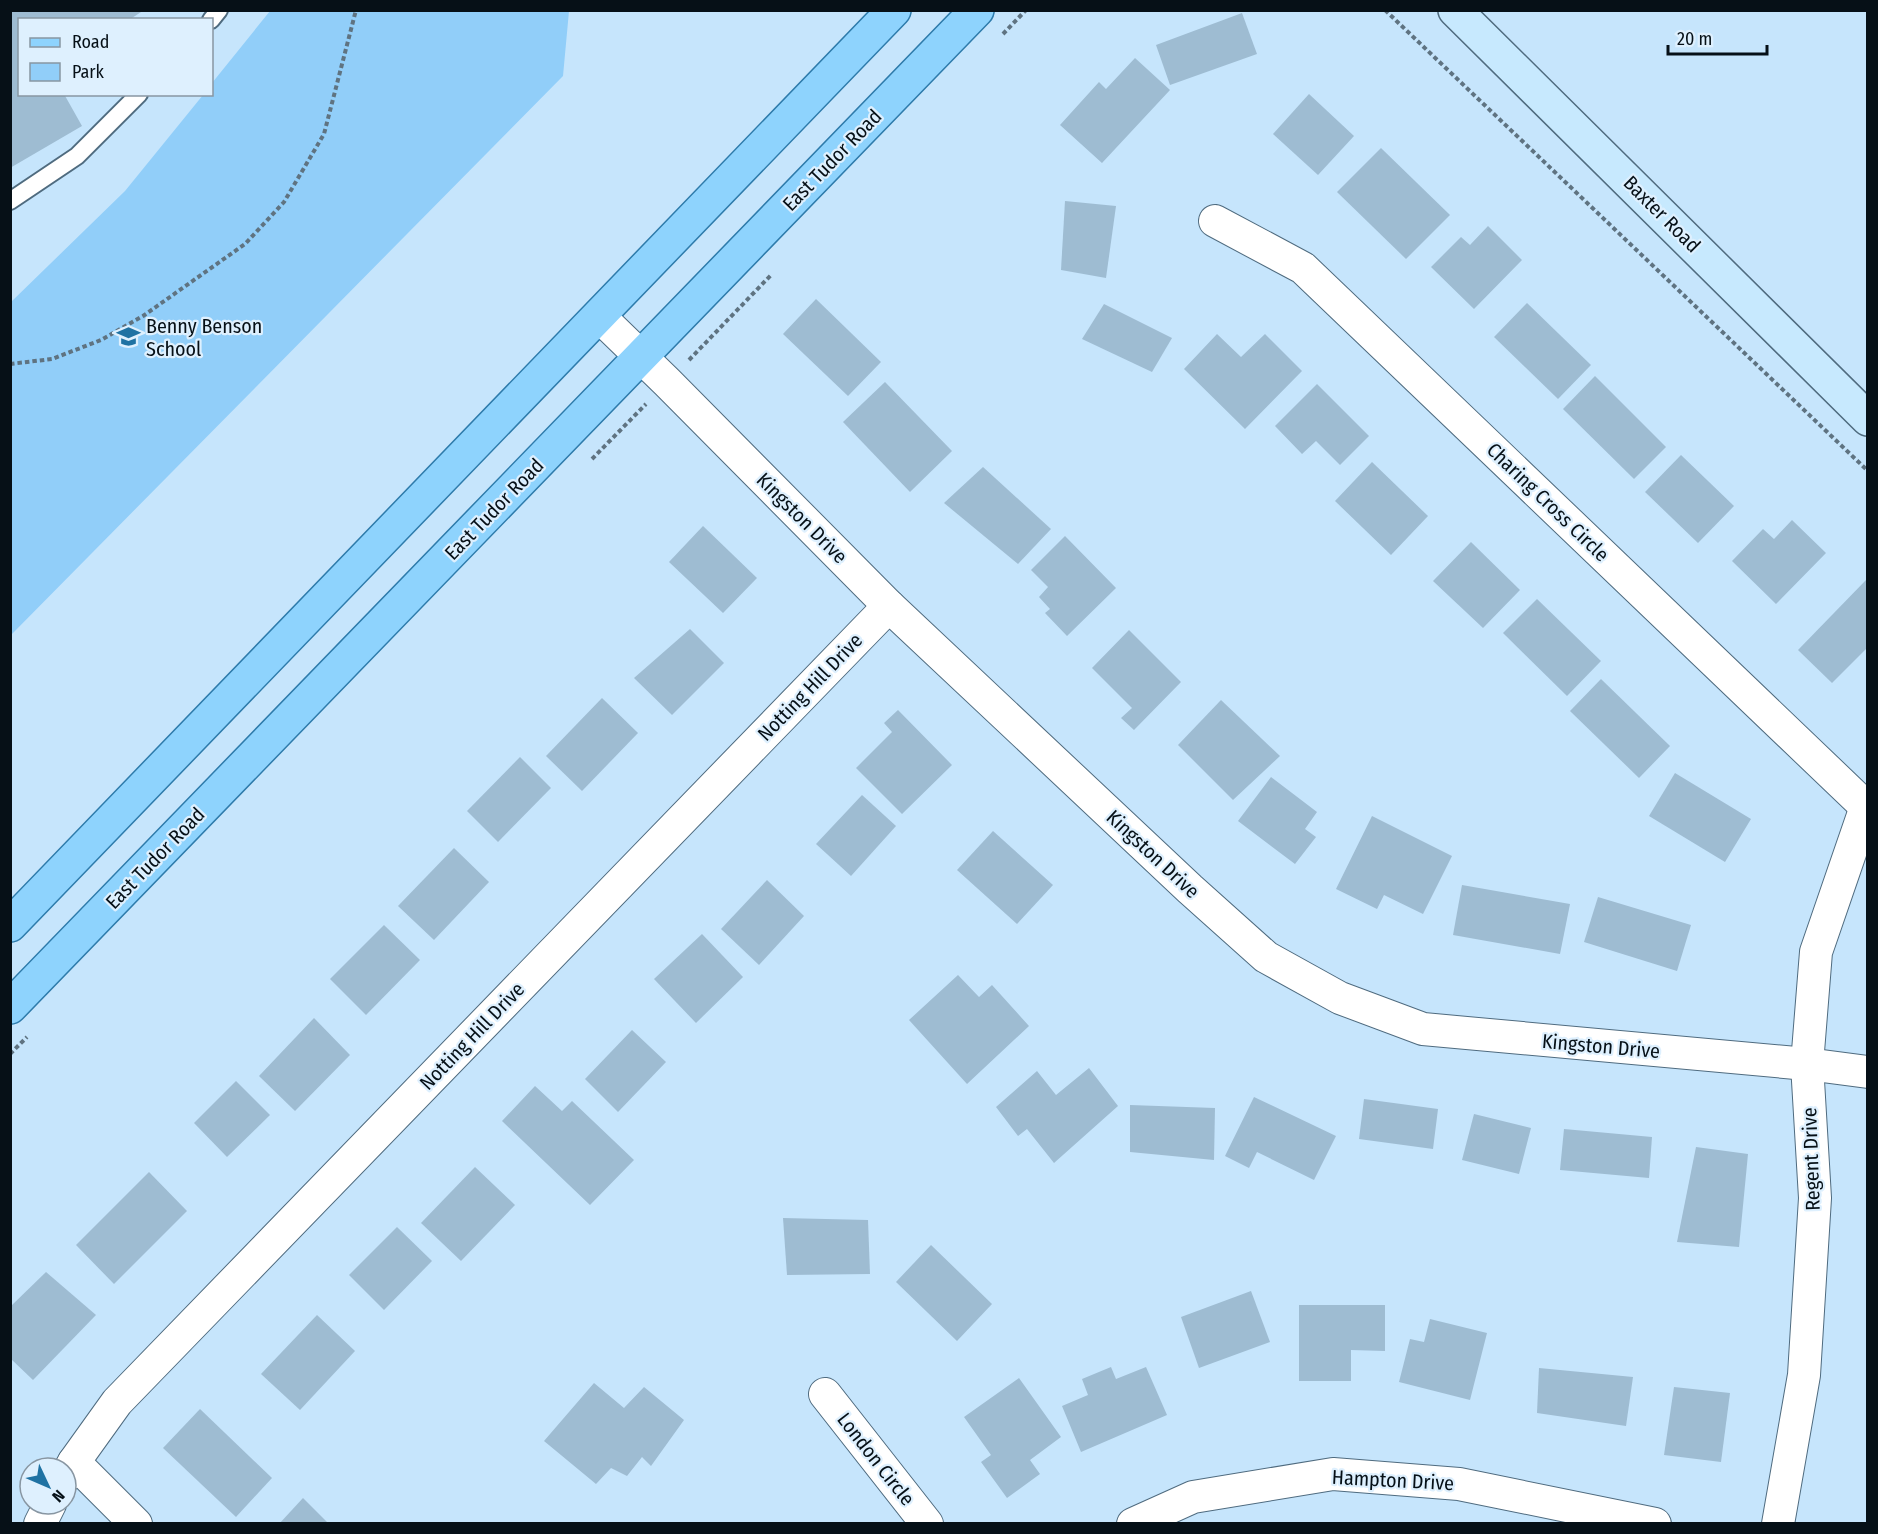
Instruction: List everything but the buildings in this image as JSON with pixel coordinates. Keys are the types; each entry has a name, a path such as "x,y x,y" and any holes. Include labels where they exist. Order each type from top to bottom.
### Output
{"main road":[{"path":"10,925 894,10"},
{"name":"East Tudor Road","path":"10,1007 977,10"}],"street":[{"name":"Baxter Road","path":"1455,10 1868,419"},
{"name":"Charing Cross Circle","path":"1215,221 1304,268 1866,803"},
{"name":"Kingston Drive","path":"599,316 889,606 1190,889 1266,957 1340,998 1423,1029 1807,1064 1868,1072"},
{"name":"Notting Hill Drive","path":"78,1458 117,1402 889,606"},
{"name":"Regent Drive","path":"1778,1524 1804,1375 1815,1198 1807,1064 1816,952 1866,803"},
{"name":"London Circle","path":"825,1394 927,1524"},
{"name":"Hampton Drive","path":"1133,1524 1193,1497 1333,1474 1460,1484 1655,1524"},
{"path":"78,1476 136,1524"}],"lane":[{"path":"10,201 77,156 137,96"}],"path":[{"path":"10,364 52,359 101,340 143,316 245,244 284,201 324,135 356,10"},
{"path":"1385,10 1868,471"}],"green space":[{"name":"Benny Benson School","path":"270,11 569,11 563,76 11,635 11,302 125,191 202,96 213,96 213,82"}],"place":[{"name":"Benny Benson School","path":"128,337"}]}
